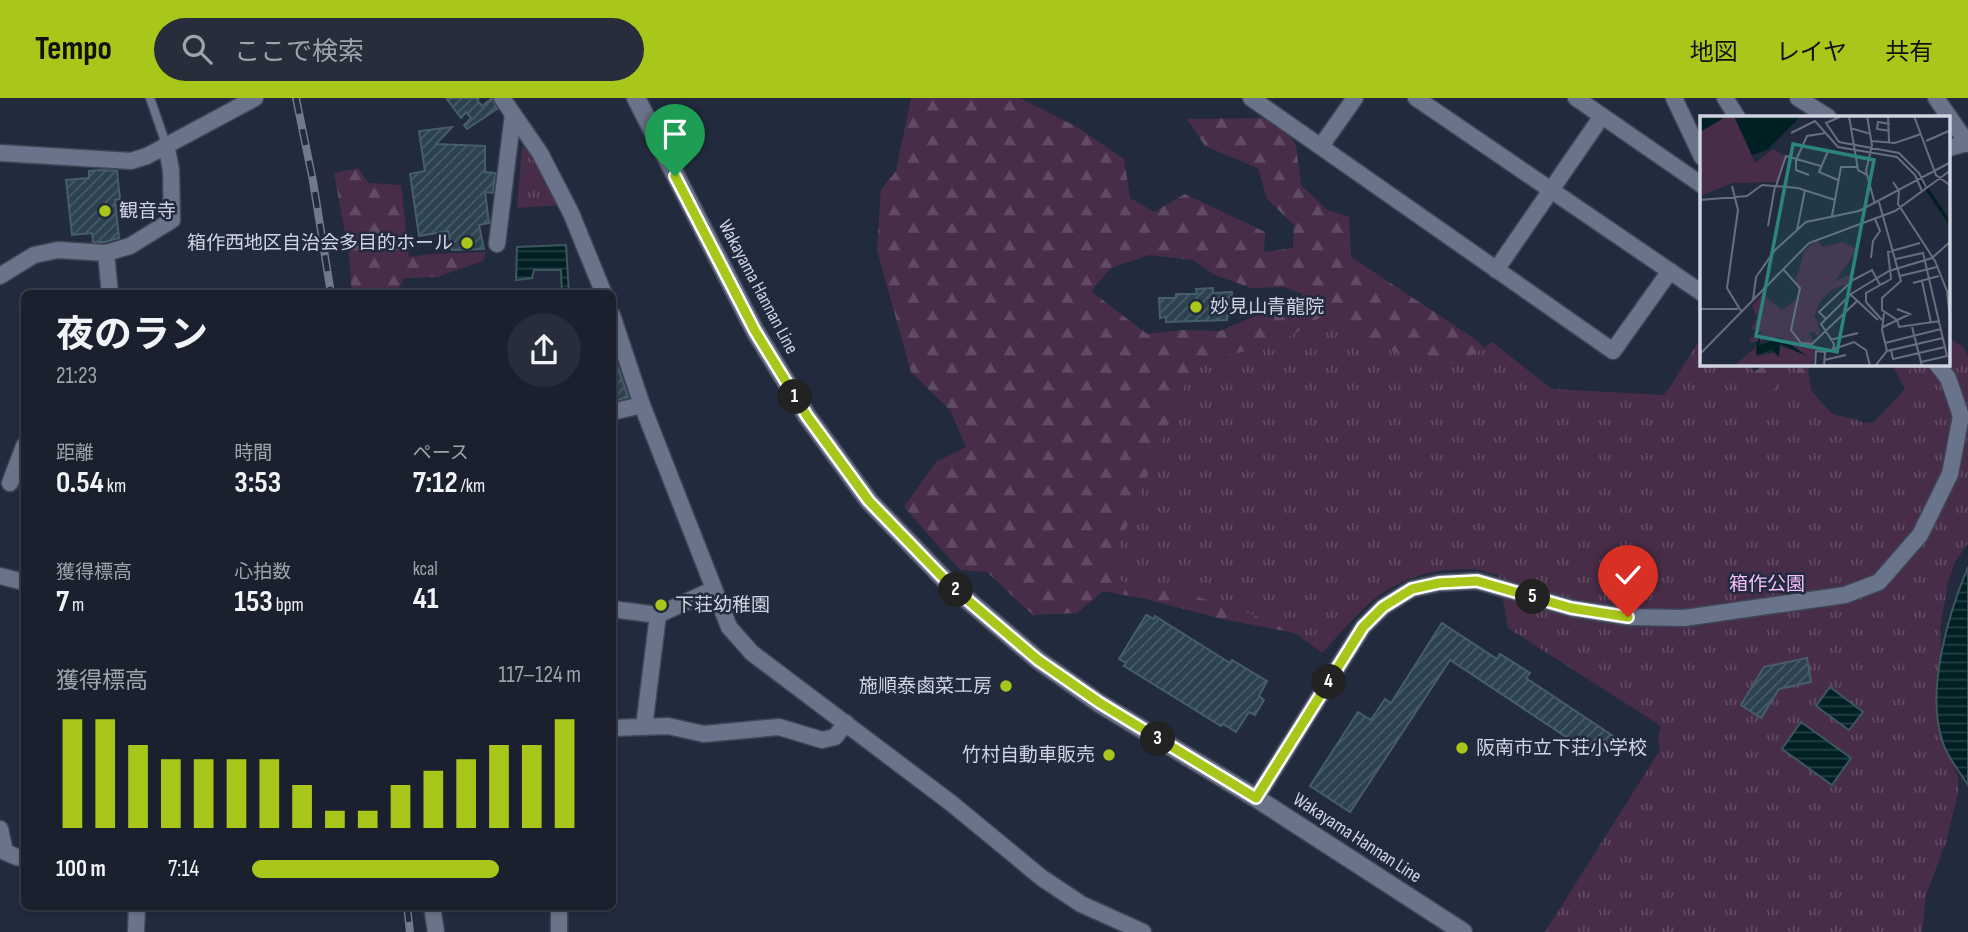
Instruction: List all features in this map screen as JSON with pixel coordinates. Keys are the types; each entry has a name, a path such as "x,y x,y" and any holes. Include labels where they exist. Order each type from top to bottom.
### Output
{"main road":[{"name":"Wakayama Hannan Line","path":"636,98 755,331 807,416 869,501 950,585 1038,660 1100,703 1256,798 1463,932"}],"street":[{"path":"0,153 131,161 147,156 256,98"},
{"path":"502,98 540,153 571,213 602,290"},
{"path":"1251,98 1613,351 1670,271"},
{"path":"1321,146 1355,98"},
{"path":"1416,98 1700,292"},
{"path":"1576,98 1697,182"},
{"path":"1674,98 1700,154"},
{"path":"1725,98 1736,116"},
{"path":"1798,98 1826,116"},
{"path":"1936,98 1949,116"},
{"path":"497,244 513,114"},
{"path":"1496,270 1602,116"},
{"path":"1951,119 1968,143 1951,147"},
{"path":"0,276 34,255 58,250 106,253 130,246 172,220 171,170 166,144"},
{"path":"106,253 110,290"},
{"path":"616,327 642,405 729,627 752,653 951,803 1042,878 1081,904 1143,932"},
{"path":"1256,798 1363,627 1383,607 1412,589 1439,583 1477,581 1571,608 1628,617 1684,618 1846,596 1879,582 1920,535 1950,474 1961,416 1948,378 1939,366"},
{"path":"616,411 642,405"},
{"path":"10,483 21,454"},
{"path":"0,576 21,581"},
{"path":"616,610 658,615 714,589"},
{"path":"644,727 658,615"},
{"path":"616,728 668,726 704,734 779,727 822,740 835,737 846,723"},
{"path":"0,829 5,852 21,858"},
{"path":"136,932 137,910"},
{"path":"433,910 436,932"},
{"path":"559,910 559,932"}],"lane":[{"path":"150,98 166,144"}],"green space":[{"path":"911,98 1020,98 1077,127 1124,159 1130,198 1154,212 1185,194 1265,232 1264,252 1293,248 1294,225 1267,199 1258,168 1205,146 1187,119 1280,118 1296,146 1301,185 1327,210 1349,217 1351,257 1472,337 1535,389 1654,406 1700,353 1700,366 1751,373 1764,366 1812,366 1808,369 1813,404 1836,425 1874,422 1905,389 1893,366 1914,366 1947,413 1517,580 1438,559 1377,578 1315,637 1222,619 1103,591 1077,613 1033,615 987,572 960,570 904,507 936,462 966,447 950,410 911,372 877,250 881,190 896,171","holes":["1149,255 1193,260 1215,275 1251,288 1284,287 1303,294 1288,311 1258,315 1220,331 1182,330 1147,334 1091,291 1111,268"]},
{"path":"529,146 562,205 517,208 522,147"},
{"path":"358,168 369,183 401,185 409,257 486,252 483,261 437,277 404,278 398,290 383,287 383,290 352,290 349,255 334,173"},
{"name":"箱作公園","path":"1330,311 1394,352 1434,363 1458,364 1492,342 1552,389 1665,395 1700,339 1700,366 1747,366 1758,376 1766,401 1774,406 1777,366 1798,366 1797,375 1832,414 1858,420 1879,433 1922,387 1910,377 1912,366 1951,366 1951,339 1963,347 1968,357 1968,543 1955,562 1948,582 1940,629 1948,753 1958,777 1958,793 1946,842 1926,895 1922,932 1545,932 1660,750 1658,738 1661,726 1508,628 1498,573 1447,570 1431,572 1399,583 1364,608 1322,653 1298,635 1249,613 1162,586 1127,584 1108,572 1194,363 1280,343"}],"shaded area":[{"path":"566,245 569,290 562,290 561,270 534,270 532,278 516,280 517,247"},
{"path":"1968,567 1968,785 1943,743 1938,723 1937,701 1941,654 1953,608"},
{"path":"1830,687 1863,712 1849,730 1816,706"},
{"path":"1801,722 1851,758 1832,785 1782,749"}],"building":[{"path":"446,98 479,98 477,100 482,106 492,98 497,109 467,129 464,125 471,118 466,112 461,118"},
{"path":"452,127 436,144 485,146 485,172 495,173 493,193 485,192 489,223 479,225 484,249 452,250 448,231 419,236 410,174 425,171 419,131"},
{"path":"89,171 117,171 120,199 115,200 119,238 93,242 92,233 72,235 66,180 89,178"},
{"name":"妙見山青龍院","path":"1213,288 1213,293 1232,292 1232,315 1227,316 1227,320 1166,322 1166,317 1160,318 1159,298 1176,298 1176,294 1197,294 1196,289"},
{"path":"616,362 628,397 616,400"},
{"path":"1146,615 1154,619 1155,616 1230,663 1232,660 1267,681 1259,696 1264,700 1255,715 1249,712 1236,732 1223,724 1221,726 1124,666 1126,663 1119,659"},
{"path":"1442,623 1497,659 1500,654 1530,673 1526,678 1613,736 1598,758 1450,660 1350,812 1310,786 1358,712 1371,720 1385,699 1391,703"},
{"path":"1807,658 1811,682 1779,689 1761,718 1741,705 1764,667"}],"railway":[{"path":"296,98 313,181 330,290"},
{"path":"407,910 410,932"}],"place":[{"name":"観音寺","path":"105,211"},
{"name":"箱作西地区自治会多目的ホール","path":"467,243"},
{"name":"妙見山青龍院","path":"1196,307"},
{"name":"下荘幼稚園","path":"661,605"},
{"name":"施順泰鹵菜工房","path":"1006,686"},
{"name":"阪南市立下荘小学校","path":"1462,748"},
{"name":"竹村自動車販売","path":"1109,755"}],"route":[{"path":"675,176 755,331 807,416 869,501 950,585 1038,660 1100,703 1256,798 1363,627 1383,607 1412,589 1439,583 1477,581 1571,608 1628,617"}]}
